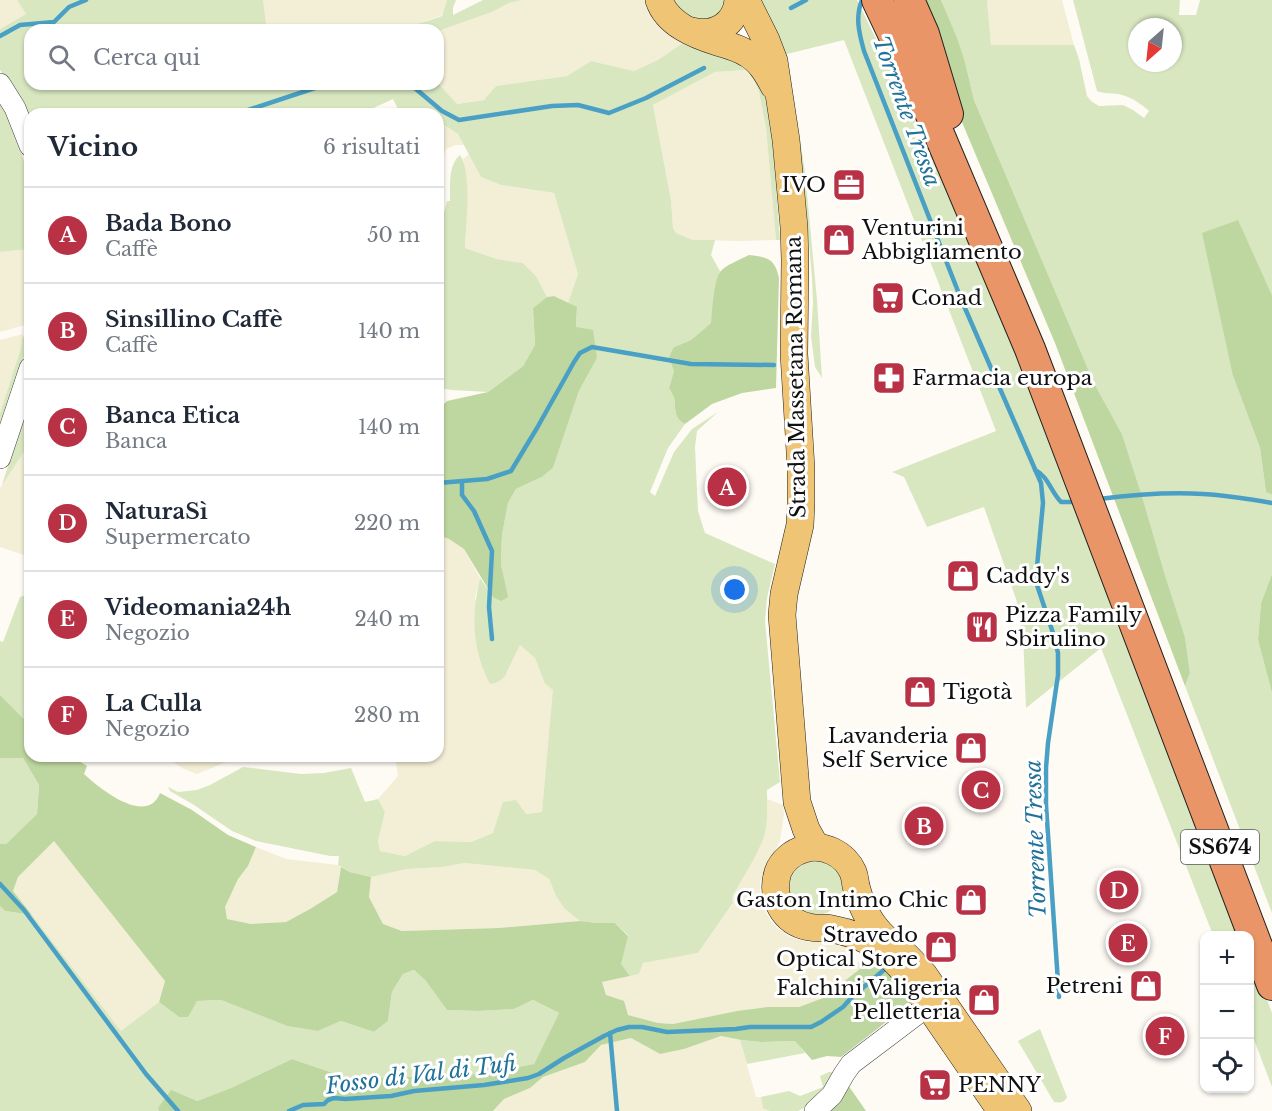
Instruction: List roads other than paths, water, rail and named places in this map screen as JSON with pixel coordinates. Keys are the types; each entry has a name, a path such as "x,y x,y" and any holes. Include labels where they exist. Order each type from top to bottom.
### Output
{"highway":[{"path":"868,0 938,111"},
{"name":"SS674","path":"877,0 938,111 1046,342 1272,938"},
{"name":"SS674","path":"894,0 1030,349 1272,985"},
{"path":"909,0 924,34 938,111"}],"main road":[{"name":"Strada Massetana Romana","path":"658,0 668,16 677,23 709,39 750,55 763,68 779,95"},
{"path":"691,31 706,33 724,27 736,12 738,0"},
{"name":"Strada Massetana Romana","path":"746,0 774,61 786,140 794,227 794,354 801,481 800,519 784,594 782,615 797,802 788,858 780,868 775,881 776,894 780,907 788,917 799,924 853,934 873,943 901,967 1001,1111"},
{"name":"Strada Massetana Romana","path":"797,802 806,829 816,847"},
{"path":"788,858 806,848 816,847 842,856 854,873 856,887 874,927 924,975 1018,1111"},
{"path":"825,927 838,922 848,913 854,901 856,887"}],"street":[{"path":"0,84 15,108 24,131"},
{"path":"0,458 24,386"},
{"path":"815,1111 832,1095 851,1064 928,1005"}],"waterway":[{"path":"31,24 54,22 69,7 86,0"},
{"path":"791,8 806,0"},
{"name":"Torrente Tressa","path":"862,0 858,19 864,51 961,299 1041,483 1043,503 1036,577 1058,653 1058,675 1046,768 1046,805 1059,997"},
{"path":"0,36 24,25"},
{"path":"444,112 459,120 552,106 578,105 609,113 646,98 704,68"},
{"path":"254,108 309,90"},
{"path":"417,90 438,108"},
{"path":"444,483 487,479 511,471 574,362 580,353 592,347 691,364 774,365"},
{"path":"1035,470 1043,476 1061,502 1078,502"},
{"path":"462,482 462,495 474,511 492,551 489,607 492,639"},
{"path":"1099,499 1178,493 1225,496 1272,503"},
{"path":"0,884 24,910 146,1074 178,1111"},
{"name":"Fosso di Val di Tufi","path":"289,1111 303,1105 324,1104 334,1098 391,1096 414,1091 484,1085 528,1078 539,1074 604,1036 629,1027 667,1032 750,1027 811,1027 843,1007 885,969"},
{"path":"610,1033 617,1111"}],"place":[{"name":"IVO","path":"849,185"},
{"name":"Venturini Abbigliamento","path":"839,240"},
{"name":"Conad","path":"888,298"},
{"name":"Farmacia europa","path":"889,378"},
{"name":"Bada Bono","path":"727,487"},
{"name":"Caddy's","path":"963,576"},
{"name":"Pizza Family Sbirulino","path":"982,627"},
{"name":"Tigotà","path":"920,692"},
{"name":"Lavanderia Self Service","path":"971,748"},
{"name":"Banca Etica","path":"981,790"},
{"name":"Sinsillino Caffè","path":"924,826"},
{"name":"NaturaSì","path":"1119,890"},
{"name":"Gaston Intimo Chic","path":"971,900"},
{"name":"Videomania24h","path":"1128,943"},
{"name":"Stravedo Optical Store","path":"941,947"},
{"name":"Petreni","path":"1146,986"},
{"name":"Falchini Valigeria Pelletteria","path":"984,1000"},
{"name":"La Culla","path":"1165,1036"},
{"name":"PENNY","path":"935,1085"}]}
